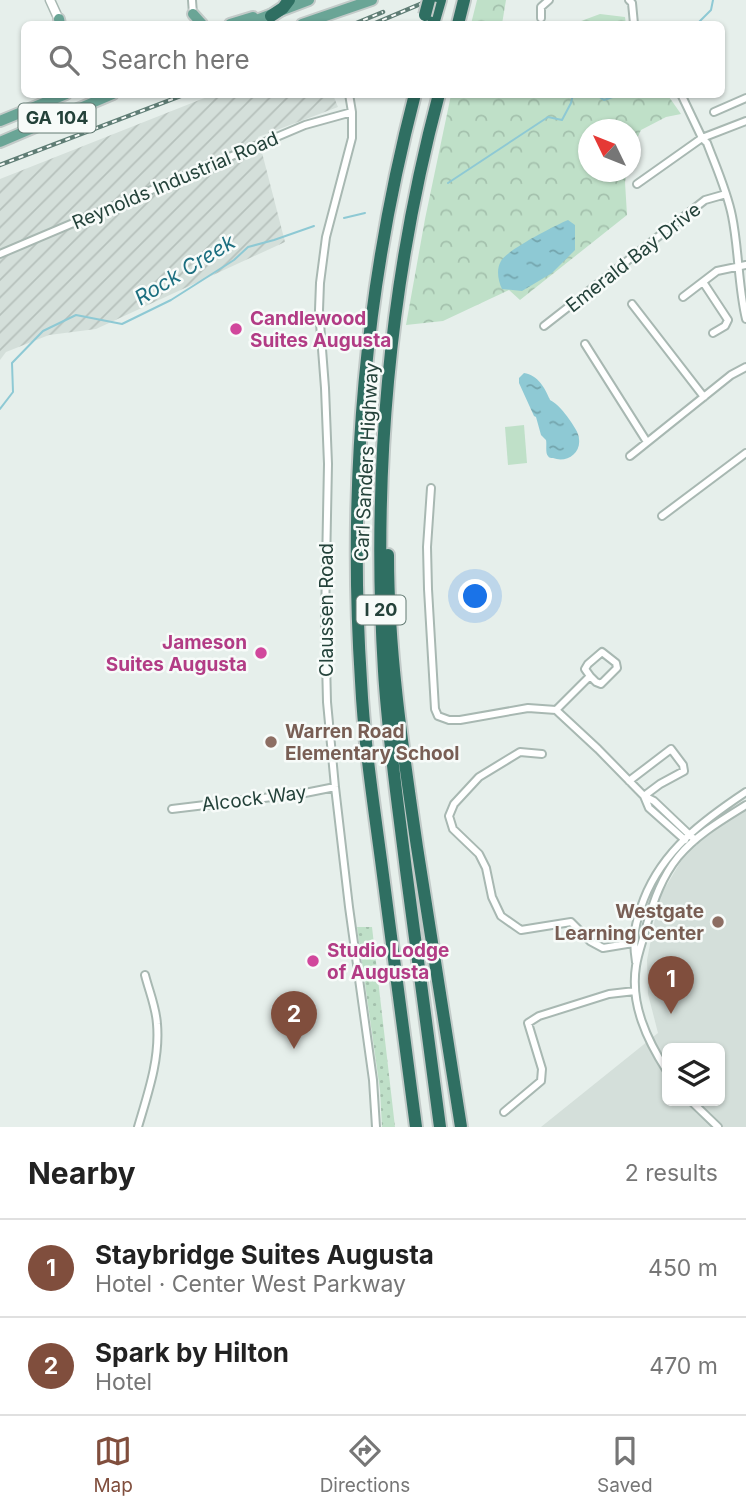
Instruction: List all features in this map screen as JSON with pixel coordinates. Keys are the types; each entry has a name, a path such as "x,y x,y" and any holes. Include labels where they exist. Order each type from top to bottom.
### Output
{"highway":[{"path":"459,21 464,0"},
{"path":"271,16 288,4"},
{"path":"389,206 394,147 404,98"},
{"name":"Carl Sanders Highway","path":"414,98 389,206 372,315 361,413 356,512 356,598 366,746 414,1127"},
{"name":"Carl Sanders Highway","path":"438,98 415,197 398,293 382,458 380,570 386,696 395,786 440,1127"},
{"path":"382,458 388,517 390,613 402,746 461,1127"}],"main road":[{"path":"239,21 288,4 311,0 322,21 372,0"},
{"path":"255,21 271,16"},
{"path":"39,106 48,98"},
{"name":"GA 104","path":"0,121 57,98"},
{"name":"GA 104","path":"0,142 93,98"}],"street":[{"path":"50,0 59,21"},
{"path":"192,0 193,19"},
{"path":"541,18 541,7 549,0"},
{"path":"629,0 632,3 634,21"},
{"name":"Claussen Road","path":"350,98 353,124 350,149 323,252 319,310 328,464 326,676 335,787 373,1080 376,1127"},
{"path":"683,98 707,143 732,215 743,265 742,304 746,319"},
{"path":"714,112 746,98"},
{"name":"Reynolds Industrial Road","path":"0,254 305,125 352,112"},
{"path":"637,184 702,138 746,121"},
{"name":"Emerald Bay Drive","path":"544,326 705,200 726,194"},
{"path":"683,297 718,271 743,265"},
{"path":"704,282 728,320 725,326 713,333"},
{"path":"632,304 704,397"},
{"path":"585,344 647,442"},
{"path":"630,456 731,375 746,367"},
{"path":"662,516 746,453"},
{"path":"431,488 427,547 428,601 435,709 438,716 460,720 528,708 556,710 644,796 654,801 689,840"},
{"path":"602,652 616,663 617,668 601,684 590,676 585,669 602,652"},
{"path":"556,710 590,676"},
{"path":"629,780 671,749 683,765 684,771 644,796"},
{"path":"542,754 520,752 479,777 454,804 449,816 453,829 479,854 486,868 492,897 501,916 521,930 571,922 590,941 603,948 633,943"},
{"name":"Alcock Way","path":"172,809 335,787"},
{"path":"636,964 664,875 689,840 711,816 746,792"},
{"path":"662,1064 642,1024 635,991 636,964 633,943 638,917 648,889 668,856 746,805"},
{"path":"138,1127 153,1074 157,1046 157,1022 145,975"},
{"path":"504,1112 541,1081 542,1069 528,1023 539,1016 609,994 635,991"},
{"path":"696,1106 718,1127"}],"shaded area":[{"path":"204,98 334,98 338,107 258,137 285,242 96,329 49,335 6,352 0,360 0,179"},
{"path":"746,807 746,1127 541,1127 658,1033 648,994 647,960 659,898 687,851"}],"green space":[{"path":"477,0 506,0 502,21 472,21"},
{"path":"600,14 625,17 626,21 581,21"},
{"path":"450,98 670,98 681,114 666,117 641,130 641,119 578,119 578,182 625,182 627,215 520,300 509,290 443,321 406,325"},
{"path":"524,425 527,463 508,465 505,427"},
{"path":"357,927 372,927 395,1127 382,1127 380,1090"}],"water":[{"path":"568,220 575,225 575,250 552,273 522,291 502,289 498,271 505,256"},
{"path":"524,373 533,376 540,383 550,400 561,408 576,429 579,444 572,456 558,459 549,458 547,455 546,440 541,435 536,417 519,383 519,378"}],"waterway":[{"name":"Rock Creek","path":"700,21 711,10 713,0"},
{"name":"Rock Creek","path":"448,183 548,117 562,120 572,98"},
{"name":"Rock Creek","path":"601,98 610,98"},
{"name":"Rock Creek","path":"344,218 365,213"},
{"name":"Rock Creek","path":"0,409 13,392 12,363 43,331 76,315 122,324 171,300 234,260 248,247 314,226"}],"railway":[{"path":"380,21 430,0"},
{"path":"361,21 383,12"},
{"path":"0,165 176,98"}],"place":[{"name":"Candlewood Suites Augusta","path":"236,329"},
{"name":"Jameson Suites Augusta","path":"261,653"},
{"name":"Warren Road Elementary School","path":"271,742"},
{"name":"Westgate Learning Center","path":"718,922"},
{"name":"Studio Lodge of Augusta","path":"313,961"},
{"name":"Staybridge Suites Augusta","path":"671,1014"},
{"name":"Spark by Hilton","path":"294,1049"}]}
